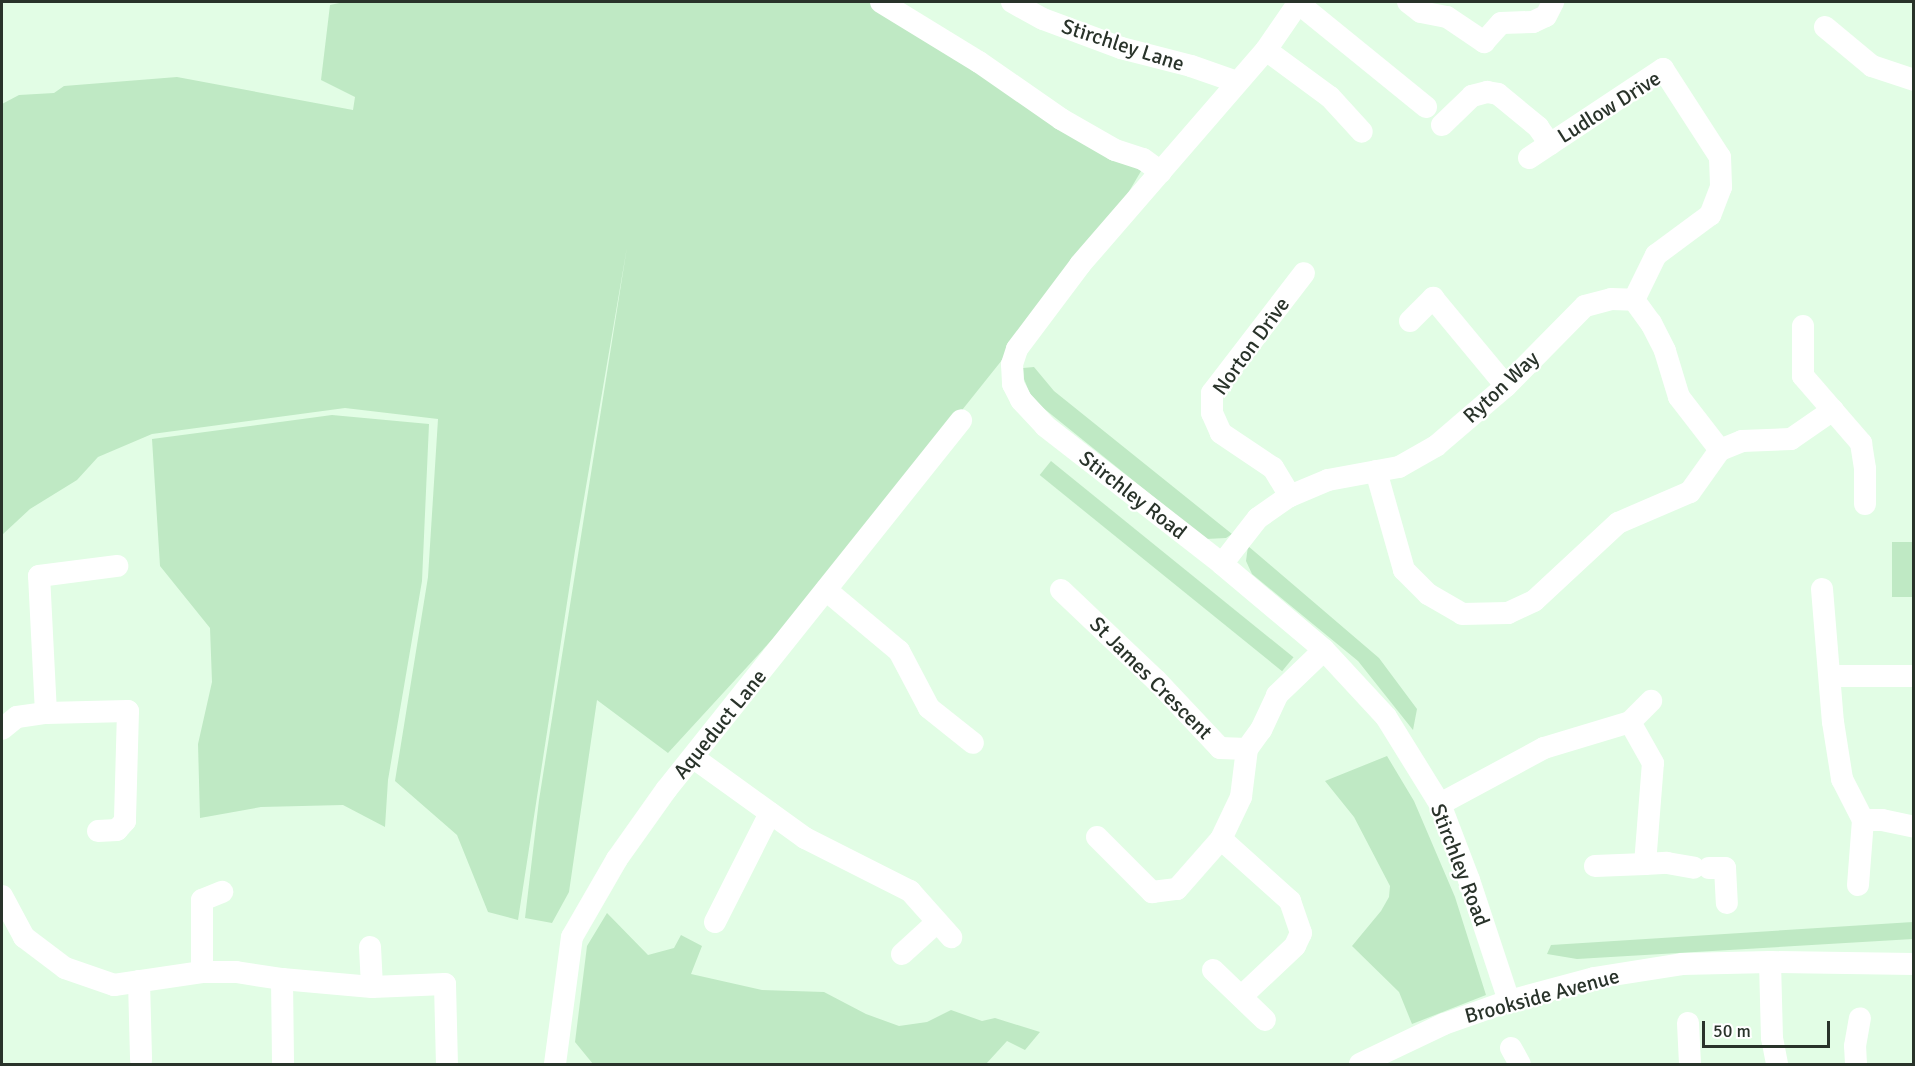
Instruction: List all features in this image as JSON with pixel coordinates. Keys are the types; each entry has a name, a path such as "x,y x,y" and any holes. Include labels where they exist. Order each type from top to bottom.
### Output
{"street":[{"path":"881,2 979,62 1061,119 1114,150 1143,159 1161,172"},
{"name":"Stirchley Lane","path":"1012,2 1043,19 1121,48 1191,66 1237,82"},
{"path":"1299,2 1426,107"},
{"name":"Stirchley Road","path":"1299,2 1266,50 1080,266 1017,349 1012,364 1013,384 1021,400 1045,426 1221,564 1324,650 1386,717 1440,804 1469,880 1509,1001"},
{"path":"1408,2 1420,12 1447,17 1484,42 1501,23 1533,22 1546,16 1552,2"},
{"path":"1825,27 1872,66 1914,80"},
{"path":"1266,50 1330,97 1362,132"},
{"name":"Ludlow Drive","path":"1529,158 1663,69 1720,157 1721,187 1710,215 1656,255 1634,300"},
{"path":"1442,125 1472,96 1487,92 1498,94 1538,126 1550,144"},
{"name":"Norton Drive","path":"1290,496 1273,468 1221,433 1212,413 1212,393 1304,273"},
{"path":"1410,321 1433,298 1506,386"},
{"name":"Ryton Way","path":"1221,564 1258,518 1290,496 1328,480 1399,466 1436,446 1506,386 1586,306 1611,299 1634,300"},
{"path":"1634,300 1651,323 1665,351 1679,397 1720,450"},
{"path":"1803,326 1803,376 1861,443 1865,468 1865,504"},
{"path":"1376,471 1404,570 1428,594 1462,614 1508,613 1534,601 1618,523 1690,492 1720,450 1742,441 1791,439 1833,410"},
{"name":"Aqueduct Lane","path":"555,1065 572,937 617,859 666,790 694,758 961,420"},
{"path":"46,713 39,576 117,566"},
{"path":"1822,589 1833,722 1842,779 1863,820 1858,885"},
{"path":"826,590 899,651 929,708 973,743"},
{"name":"St James Crescent","path":"1061,590 1156,680 1220,748 1247,749"},
{"path":"1097,837 1152,892 1177,889 1221,838 1241,797 1247,749 1261,730 1277,695 1324,650"},
{"path":"1831,676 1914,676"},
{"path":"1440,804 1544,748 1630,722 1651,701"},
{"path":"2,729 17,717 46,713 128,711 125,821 117,830 98,831"},
{"path":"1630,722 1653,763 1656,863"},
{"path":"694,758 805,838 910,891 944,930 902,954"},
{"path":"715,922 770,813"},
{"path":"1863,820 1882,820 1914,827"},
{"path":"1221,838 1290,901 1301,933 1295,946 1242,996"},
{"path":"1595,866 1656,863 1725,868 1727,903"},
{"path":"202,972 202,900 222,892"},
{"path":"2,896 8,922 24,937 65,968 114,984 202,972 236,972 282,980 372,987 445,984 447,1065"},
{"path":"370,947 372,987"},
{"path":"1770,962 1772,1038 1777,1065"},
{"name":"Brookside Avenue","path":"1360,1065 1444,1024 1509,1001 1594,978 1682,964 1770,962 1914,964"},
{"path":"1213,970 1265,1020"},
{"path":"282,980 283,1065"},
{"path":"140,981 141,1060"},
{"path":"1856,1065 1855,1046 1860,1018"},
{"path":"1688,1023 1690,1065"}],"green space":[{"path":"344,2 891,2 1051,106 1150,156 1121,205 1057,291 824,583 668,753 597,700 569,892 552,923 525,918 539,800 627,247 575,551 518,920 488,912 457,835 395,781 428,577 438,419 345,408 152,434 98,457 77,480 30,509 2,535 2,104 19,95 54,93 64,86 177,77 353,110 355,97 321,80 330,5"},
{"path":"1034,367 1054,391 1232,534 1226,538 1206,539 1042,407 1030,394 1024,379 1023,368"},
{"path":"332,415 429,424 422,581 388,780 385,827 343,805 261,807 200,818 198,744 212,682 210,628 160,566 152,439"},
{"path":"1051,461 1293,657 1282,671 1040,475"},
{"path":"1892,542 1913,542 1913,597 1892,597"},
{"path":"1248,546 1379,658 1417,709 1413,730 1358,661 1252,574 1246,561"},
{"path":"1387,756 1414,801 1455,897 1486,995 1412,1024 1399,992 1352,946 1381,911 1389,897 1390,886 1354,817 1325,781"},
{"path":"607,913 648,955 674,948 681,935 702,946 691,974 762,990 824,992 866,1014 899,1026 927,1022 951,1010 982,1021 995,1018 1040,1032 1025,1050 1007,1041 986,1064 593,1064 575,1042 587,946"},
{"path":"1913,922 1913,939 1577,959 1547,954 1551,945"}]}
